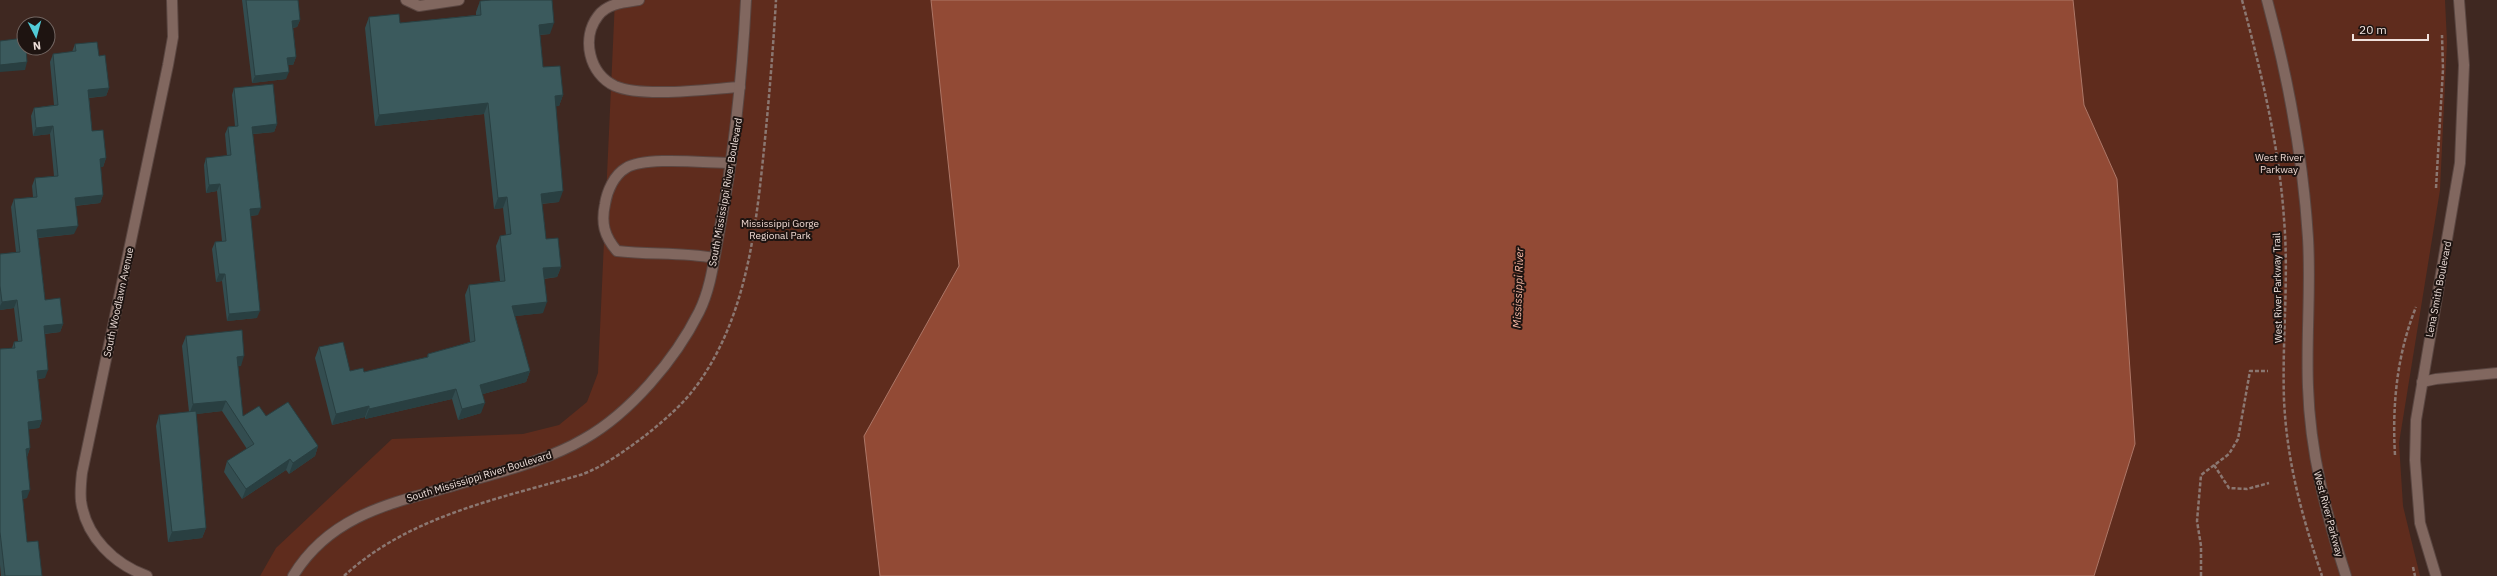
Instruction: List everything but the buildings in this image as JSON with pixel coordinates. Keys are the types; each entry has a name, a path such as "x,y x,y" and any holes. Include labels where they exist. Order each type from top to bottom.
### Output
{"street":[{"name":"South Woodlawn Avenue","path":"147,576 132,570 117,561 94,536 81,501 82,473 168,65 173,37 172,0"},
{"path":"406,0 419,6 459,0"},
{"path":"640,0 615,4 598,15 588,36 590,56 602,78 616,86 647,91 740,87"},
{"name":"South Mississippi River Boulevard","path":"293,576 301,563 322,542 348,522 380,506 549,455 584,439 615,418 634,401 680,343 699,311 714,258 731,163 740,87 746,0"},
{"name":"West River Parkway","path":"2267,0 2285,68 2296,125 2307,229 2310,284 2308,386 2315,458 2322,496 2346,576"},
{"name":"Lena Smith Boulevard","path":"2436,576 2420,523 2415,460 2416,420 2460,163 2464,65 2459,0"},
{"path":"714,258 694,254 644,254 617,251 608,241 602,224 605,203 613,181 625,168 640,162 731,163"},
{"path":"2422,382 2436,379 2497,373"}],"path":[{"name":"West River Parkway Trail","path":"2242,0 2271,117 2284,218 2286,314 2284,400 2292,472 2298,504 2322,576"},
{"path":"2201,576 2201,546 2197,521 2201,475 2229,454 2238,439 2250,371 2268,371"},
{"path":"2214,465 2228,488 2247,489 2269,482"},
{"path":"344,576 384,545 433,519 537,485 582,474"}],"green space":[{"name":"Mississippi Gorge Regional Park","path":"615,0 931,0 959,266 864,436 880,576 260,576 276,548 392,439 523,434 559,425 587,402 598,373"},
{"name":"West River Parkway","path":"2073,0 2445,0 2447,42 2440,190 2399,443 2403,506 2420,576 2094,576 2135,444 2117,179 2084,105"}],"water":[{"name":"Mississippi River","path":"931,0 2073,0 2084,105 2117,179 2135,444 2094,576 880,576 864,436 959,266"}]}
